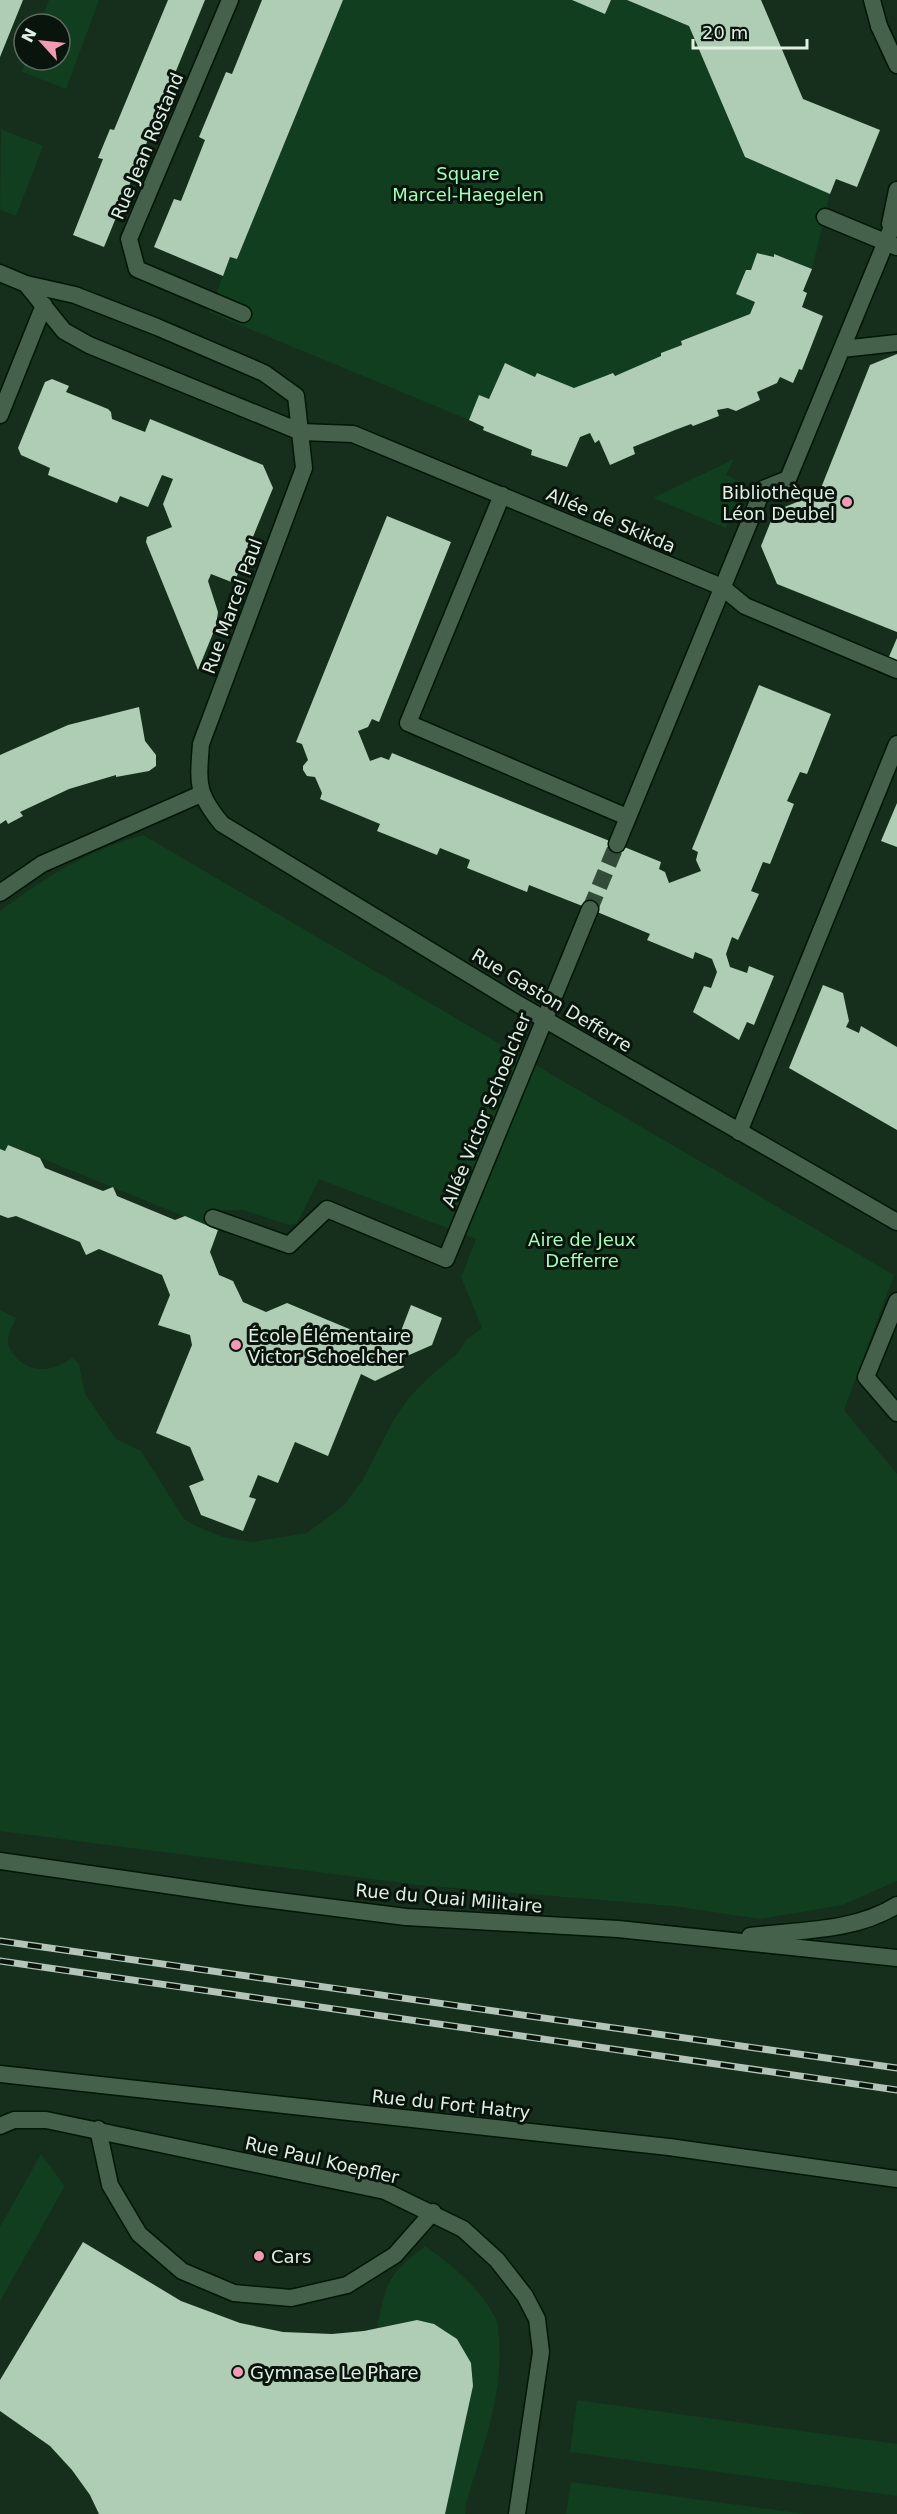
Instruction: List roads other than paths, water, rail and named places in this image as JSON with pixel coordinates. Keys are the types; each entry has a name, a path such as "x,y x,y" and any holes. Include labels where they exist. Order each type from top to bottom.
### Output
{"street":[{"name":"Rue Jean Rostand","path":"230,0 129,239 137,269 243,314"},
{"path":"872,0 879,26 897,65"},
{"path":"891,245 897,189"},
{"path":"616,844 763,489 788,479 842,349 891,245 897,215"},
{"path":"825,216 891,245"},
{"name":"Rue Marcel Paul","path":"0,273 26,284 75,296 264,373 296,396 304,468 201,744 199,773 201,794"},
{"name":"Rue Marcel Paul","path":"26,284 64,331 89,345 301,432"},
{"path":"0,415 44,305"},
{"path":"842,349 897,343"},
{"name":"Allée de Skikda","path":"301,432 353,434 722,587 745,606 897,670"},
{"path":"502,495 408,723 627,818"},
{"path":"739,1132 897,744"},
{"path":"0,893 42,864 201,794"},
{"name":"Rue Gaston Defferre","path":"201,794 222,824 544,1019 897,1222"},
{"name":"Allée Victor Schoelcher","path":"213,1218 289,1245 327,1209 446,1259 590,909"},
{"path":"897,1301 866,1377 897,1413"},
{"name":"Rue du Quai Militaire","path":"0,1861 248,1898 406,1917 618,1929 897,1958"},
{"path":"719,1939 849,1924 888,1911 897,1905"},
{"name":"Rue du Fort Hatry","path":"0,2074 669,2146 897,2179"},
{"name":"Rue Paul Koepfler","path":"0,2126 14,2120 46,2120 98,2129 385,2191 433,2212 463,2229 497,2260 525,2296 537,2319 540,2352 517,2514"},
{"path":"98,2129 110,2185 139,2234 182,2271 234,2293 291,2298 347,2285 395,2255 433,2212"}],"tunnel":[{"path":"590,909 617,844"}],"railway":[{"path":"0,1941 897,2068"},
{"path":"0,1961 897,2090"}],"place":[{"name":"Bibliothèque Léon Deubel","path":"847,502"},
{"name":"École Élémentaire Victor Schoelcher","path":"236,1345"},
{"name":"Cars","path":"259,2256"},
{"name":"Gymnase Le Phare","path":"238,2372"}],"park label":[{"name":"Square Marcel-Haegelen","path":"468,183"},
{"name":"Aire de Jeux Defferre","path":"582,1249"}]}
